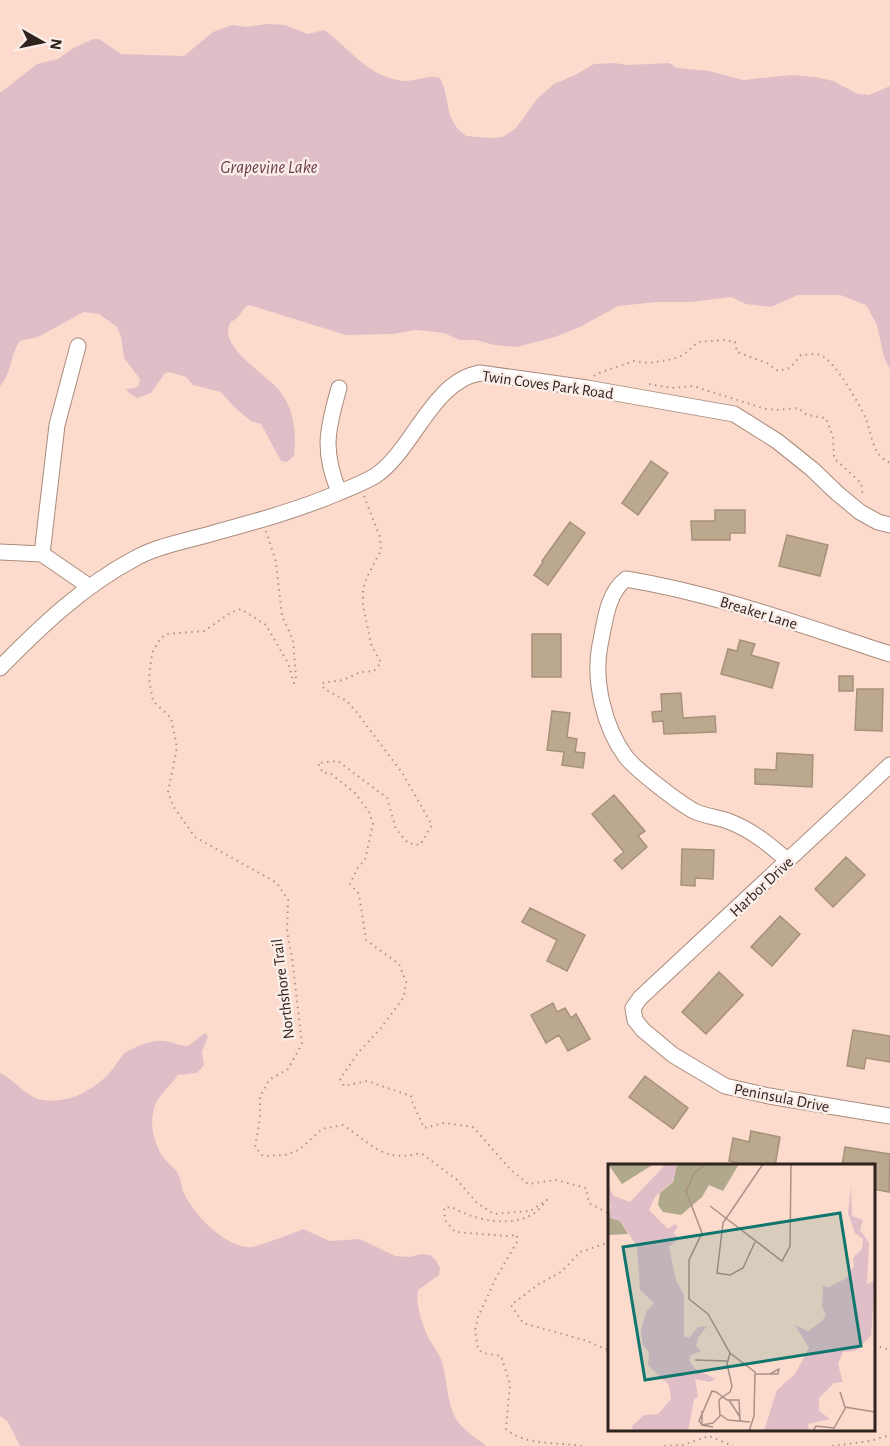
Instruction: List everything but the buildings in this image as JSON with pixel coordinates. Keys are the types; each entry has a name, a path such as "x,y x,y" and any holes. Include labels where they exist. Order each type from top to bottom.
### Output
{"street":[{"path":"42,555 57,425 78,346"},
{"name":"Twin Coves Park Road","path":"0,668 44,624 90,587 135,558 166,546 313,503 377,474 387,465 424,416 457,381 468,375 480,373 580,387 734,414 777,441 813,469 837,494 860,512 878,522 890,525"},
{"path":"339,388 326,444 331,471 339,492"},
{"path":"0,552 42,555 90,587"},
{"name":"Breaker Lane","path":"788,861 762,838 728,821 694,811 626,758 603,712 599,682 599,650 606,615 616,586 626,579 669,586 729,602 890,654"},
{"name":"Harbor Drive","path":"633,1008 640,998 890,765"},
{"name":"Peninsula Drive","path":"633,1008 635,1020 643,1030 673,1054 725,1086 769,1096 890,1116"}],"path":[{"path":"580,387 598,373 634,361 660,362 683,355 698,342 724,340 735,342 737,352 767,363 778,371 790,368 801,355 820,355 836,367 866,419 873,445 885,461 890,463"},
{"path":"359,484 380,537 381,550 363,589 363,605 371,644 378,653 381,663 374,671 361,672 343,680 322,683 324,689 347,701 358,714 403,774 432,825 420,845 408,843 396,829 387,798 338,761 318,763 323,772 330,772 355,793 369,812 373,824 364,860 350,884 359,894 366,940 399,964 406,982 404,997 381,1028 358,1053 340,1079 344,1086 367,1081 411,1096 424,1128 444,1123 473,1127 511,1170 528,1184 556,1179 586,1188 589,1203 608,1213"},
{"name":"Northshore Trail","path":"264,519 268,542 276,562 282,616 293,640 296,679 294,683 288,663 266,625 242,609 231,612 204,631 167,634 160,639 152,653 149,679 153,701 171,718 177,748 168,792 173,806 195,837 277,883 288,900 287,930 302,1044 288,1069 269,1080 260,1097 260,1118 255,1147 263,1156 285,1155 300,1149 322,1129 343,1125 382,1154 405,1157 421,1153 457,1180 477,1203 494,1214 530,1211 547,1200 534,1214 510,1222 479,1217 460,1212 452,1207 444,1208 445,1220 455,1232 517,1235 517,1242 496,1278 478,1317 475,1330 478,1349 483,1353 501,1356 510,1384 506,1429 526,1438 582,1446"},
{"path":"608,1238 607,1242 580,1252 561,1272 538,1284 512,1305 523,1323 551,1329 608,1350"},
{"path":"875,1346 890,1350"},
{"path":"832,1446 870,1441 890,1435"},
{"path":"664,1446 682,1445 709,1436 733,1446"}],"water":[{"name":"Grapevine Lake","path":"267,24 285,25 308,34 324,30 369,68 390,78 408,81 431,77 440,78 450,116 457,128 466,136 503,137 516,128 537,99 554,84 594,64 669,63 677,68 709,71 743,80 792,75 815,77 833,81 858,94 869,95 890,86 890,369 884,357 877,325 866,305 840,295 798,295 771,307 746,304 731,297 691,302 657,302 618,306 582,326 555,337 517,347 494,345 476,340 460,340 444,333 416,330 392,334 346,335 249,305 231,323 228,333 238,352 276,387 290,409 295,440 294,456 287,462 281,461 261,424 251,421 221,392 193,385 186,377 170,372 165,373 151,393 137,398 130,394 126,389 135,388 139,385 140,379 124,358 121,336 117,327 99,314 84,312 38,337 20,341 7,376 0,386 0,93 37,64 58,59 93,39 99,39 121,54 184,56 213,32 232,25 246,27"},
{"path":"205,1033 208,1036 202,1052 204,1065 197,1073 178,1075 163,1092 152,1118 158,1147 163,1157 178,1174 183,1191 194,1210 221,1236 241,1246 255,1246 303,1229 330,1241 360,1239 395,1256 430,1255 440,1268 439,1275 418,1290 420,1315 429,1339 441,1359 454,1415 464,1429 486,1446 20,1446 8,1422 0,1416 0,1073 36,1099 62,1100 81,1094 98,1084 130,1050 161,1041 188,1046"}]}
